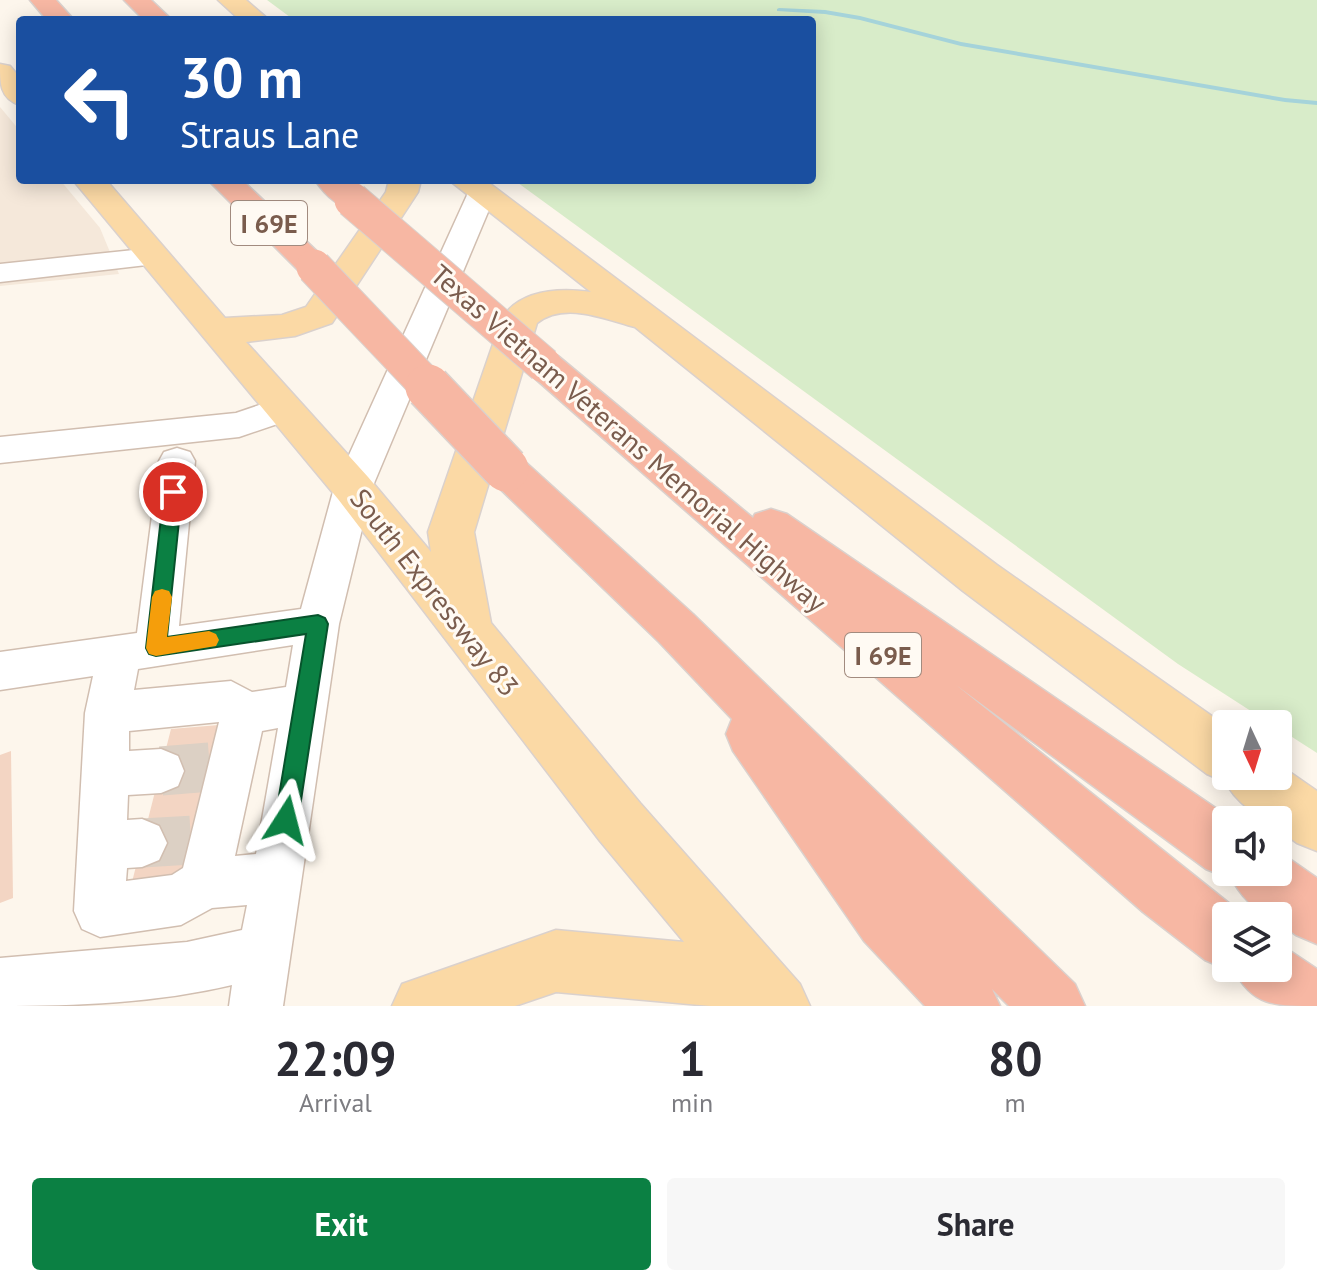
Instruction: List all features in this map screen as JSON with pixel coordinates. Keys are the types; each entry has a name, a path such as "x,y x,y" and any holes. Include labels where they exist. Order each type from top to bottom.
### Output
{"highway":[{"path":"42,0 57,16"},
{"path":"136,0 154,16"},
{"name":"I 69E","path":"228,184 314,267 506,469 676,628 1053,1006"},
{"name":"Texas Vietnam Veterans Memorial Highway","path":"341,190 913,681 1212,928"},
{"path":"544,365 1212,839"},
{"path":"676,628 885,920 968,1006"},
{"path":"1278,886 1317,914"},
{"path":"1282,982 1314,1006"}],"main road":[{"path":"230,0 251,16"},
{"path":"0,72 16,91"},
{"name":"South Expressway 83","path":"92,184 353,488 620,822 767,992"},
{"path":"215,330 284,327 304,323 319,315 402,192 404,184"},
{"path":"473,186 649,319 980,578 1212,747"},
{"path":"468,634 451,532 520,318 536,306 568,302 587,303 649,319"},
{"path":"1270,790 1317,824"},
{"path":"424,1006 556,961 767,992"}],"street":[{"path":"256,1006 318,624 353,488 473,186"},
{"path":"0,273 153,257"},
{"path":"0,450 239,425 283,409"},
{"path":"177,461 138,650 107,713 104,774 122,845 100,911 181,899 204,854 221,766 243,714"},
{"path":"0,671 318,624"},
{"path":"107,713 231,701 243,714"},
{"path":"243,714 305,703"},
{"path":"104,774 161,771"},
{"path":"204,854 277,878"},
{"path":"0,985 187,969 265,951"}],"shaded area":[{"path":"0,107 16,126 16,184 63,184 100,228 119,274 0,286"}],"green space":[{"path":"267,0 1317,0 1317,753 1292,737 1292,710 1249,710 1178,664 519,184 816,184 816,16 289,16"}],"building":[{"path":"219,725 185,877 132,882 171,729"},
{"path":"11,751 13,898 0,903 0,755"}],"waterway":[{"path":"779,10 825,12 860,18 961,44 1317,103"}],"tunnel":[{"path":"161,771 210,767"},
{"path":"142,843 193,840"}],"slow traffic":[{"path":"162,597 156,648 209,640"}],"route":[{"path":"173,492 156,648 318,624 286,820"}]}
